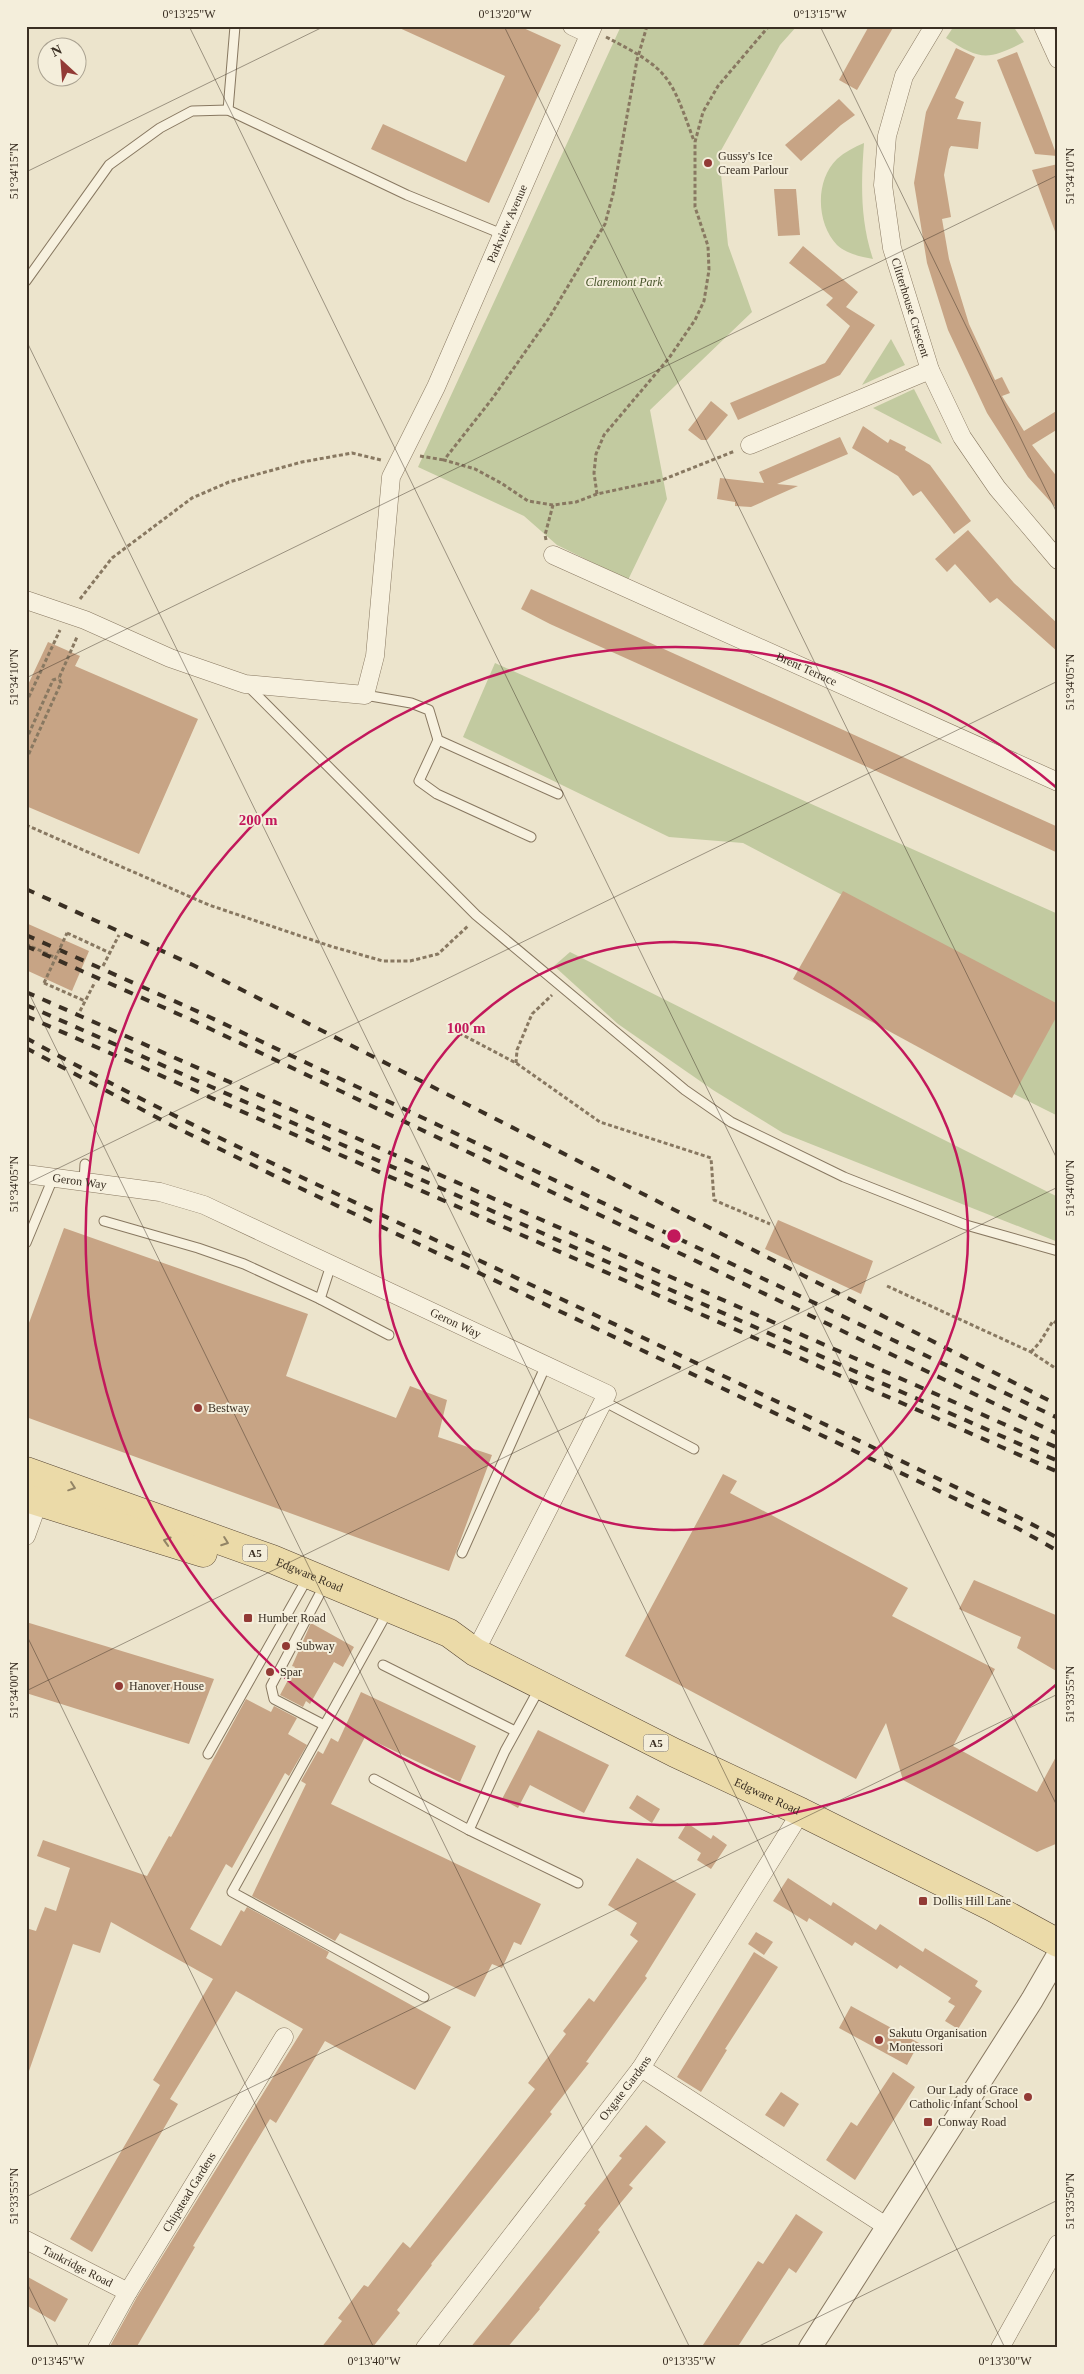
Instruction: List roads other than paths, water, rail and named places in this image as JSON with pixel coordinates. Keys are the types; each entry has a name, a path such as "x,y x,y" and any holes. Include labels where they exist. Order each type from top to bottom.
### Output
{"main road":[{"name":"Edgware Road","path":"26,1471 272,1559 314,1585"},
{"name":"Edgware Road","path":"30,1500 314,1585 385,1616 446,1651 475,1652 542,1684 675,1753 801,1812 992,1907 1058,1943"}],"street":[{"path":"572,26 596,33"},
{"name":"Clitterhouse Crescent","path":"934,26 904,76 887,136 883,185 892,248 930,370 962,437 997,488 1058,560"},
{"path":"1044,26 1058,59"},
{"name":"Parkview Avenue","path":"365,695 375,656 391,477 396,463 436,387 502,234 596,33"},
{"path":"750,445 930,370"},
{"name":"Brent Terrace","path":"553,555 1058,782"},
{"path":"26,600 85,620 170,658 246,684 365,695"},
{"name":"Geron Way","path":"26,1174 53,1178 84,1172 204,1205 607,1394 603,1401"},
{"path":"475,1652 603,1401"},
{"path":"26,1536 30,1500"},
{"name":"Oxgate Gardens","path":"425,2348 641,2068 801,1812"},
{"path":"810,2348 886,2226 1032,2000 1058,1955"},
{"name":"Chipstead Gardens","path":"97,2348 128,2292 284,2036"},
{"path":"641,2068 886,2226"},
{"name":"Tankridge Road","path":"26,2240 128,2292"},
{"path":"1000,2348 1058,2244"}],"lane":[{"path":"228,110 235,26"},
{"path":"26,281 109,164 160,128 192,111 228,110 407,195 502,234"},
{"path":"246,684 476,915 685,1090 730,1122 844,1177 966,1225 1058,1251"},
{"path":"365,695 410,702 430,710 438,740 419,781 438,794 531,837"},
{"path":"438,740 558,794"},
{"path":"26,1243 53,1178"},
{"path":"104,1221 198,1248 244,1264 389,1335"},
{"path":"320,1300 331,1265"},
{"path":"462,1553 546,1366"},
{"path":"603,1401 694,1449"},
{"path":"314,1585 271,1686 274,1699 324,1724"},
{"path":"208,1754 314,1585"},
{"path":"385,1616 232,1892 424,1997"},
{"path":"383,1665 515,1731"},
{"path":"469,1830 515,1731 542,1684"},
{"path":"374,1779 469,1830 578,1883"}],"railway":[{"path":"26,889 193,965 1058,1405"},
{"path":"26,935 201,1013 1058,1418"},
{"path":"26,946 196,1022 1058,1434"},
{"path":"26,992 1058,1448"},
{"path":"26,1005 1058,1461"},
{"path":"26,1016 1058,1472"},
{"path":"26,1038 140,1098 256,1155 1020,1518 1058,1538"},
{"path":"26,1048 173,1126 283,1180 1017,1528 1058,1551"}],"place":[{"name":"Gussy's Ice Cream Parlour","path":"708,163"},
{"name":"Bestway","path":"198,1408"},
{"name":"Humber Road","path":"248,1618"},
{"name":"Subway","path":"286,1646"},
{"name":"Spar","path":"270,1672"},
{"name":"Hanover House","path":"119,1686"},
{"name":"Dollis Hill Lane","path":"923,1901"},
{"name":"Sakutu Organisation Montessori","path":"879,2040"},
{"name":"Our Lady of Grace Catholic Infant School","path":"1028,2097"},
{"name":"Conway Road","path":"928,2122"}],"park label":[{"name":"Claremont Park","path":"624,282"}]}
